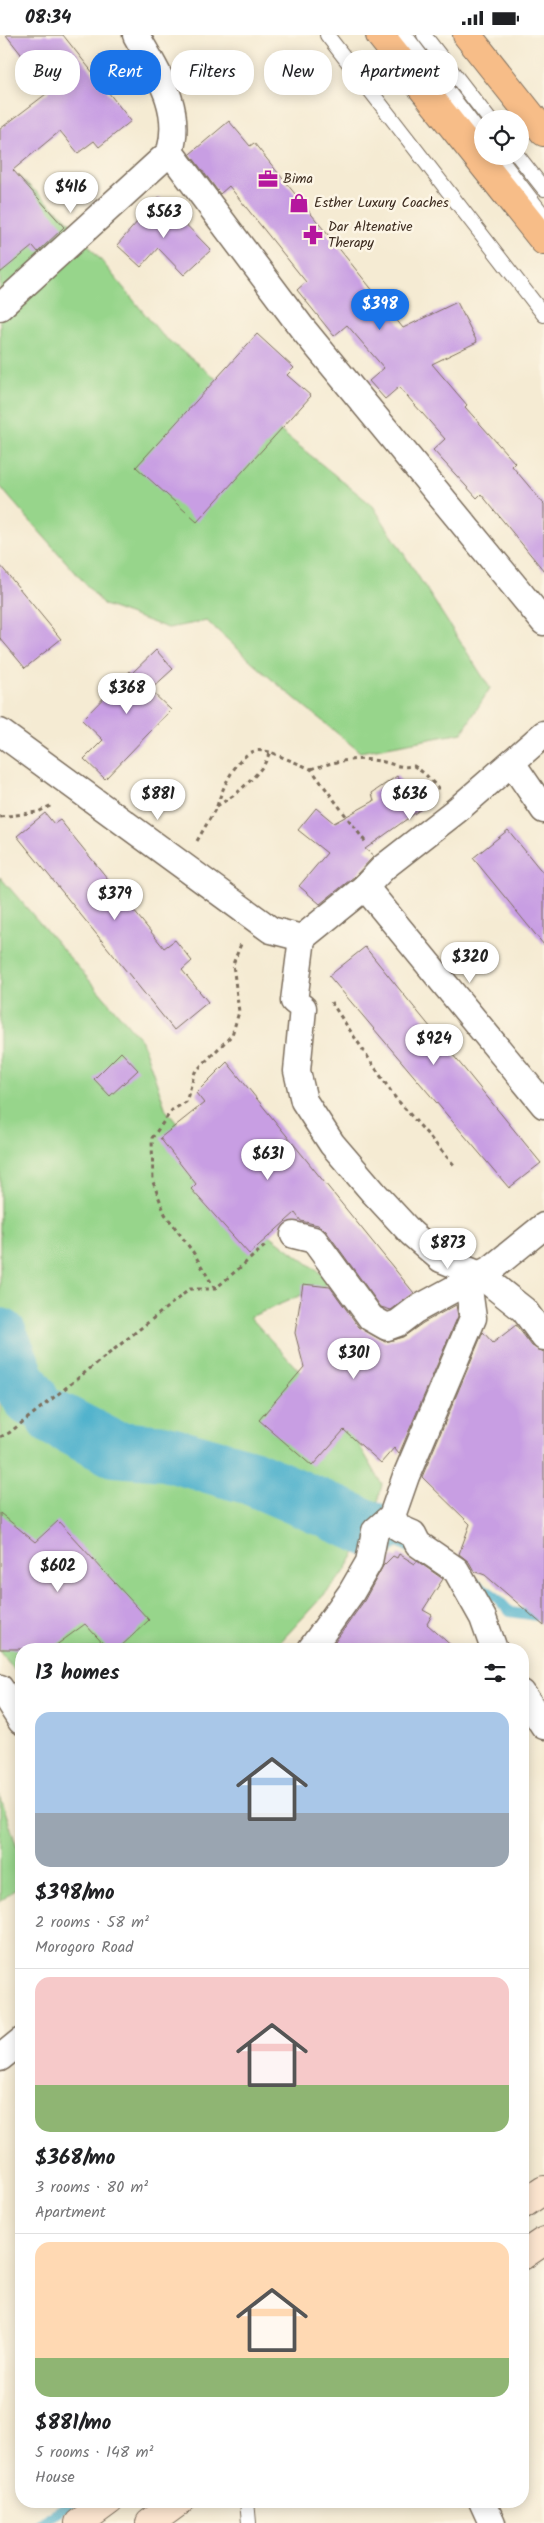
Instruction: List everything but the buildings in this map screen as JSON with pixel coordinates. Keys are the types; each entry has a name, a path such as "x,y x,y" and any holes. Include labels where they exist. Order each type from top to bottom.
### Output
{"highway":[{"path":"380,35 544,241"},
{"path":"467,35 544,132"}],"main road":[{"path":"529,2200 544,2190"},
{"path":"79,2523 99,2508"},
{"path":"150,2523 170,2508"}],"street":[{"path":"0,307 170,152 174,136 169,95 136,35"},
{"path":"170,152 302,328 544,622"},
{"path":"0,732 94,799 271,931 302,938"},
{"path":"544,734 457,810 384,867 365,887 302,938 294,1001 303,1008 297,1071 304,1101 332,1144 380,1200 441,1259 524,1311 544,1337"},
{"path":"512,763 544,810"},
{"path":"365,887 544,1105"},
{"path":"294,1235 314,1240 372,1317 387,1327 398,1323 415,1310 492,1268 544,1226"},
{"path":"315,1643 351,1593 369,1562 375,1531 392,1516 406,1476 473,1318 474,1278"},
{"path":"392,1516 399,1528 413,1534 418,1544 456,1571 483,1618 492,1643"},
{"path":"0,1688 15,1712"},
{"path":"529,1704 544,1726"},
{"path":"0,2057 15,2046"},
{"path":"485,2508 492,2523"}],"lane":[{"path":"327,35 544,315"},
{"path":"406,35 474,125"},
{"path":"424,35 482,110"},
{"path":"505,165 544,216"},
{"path":"525,165 544,189"},
{"path":"248,2508 249,2523"}],"path":[{"path":"183,866 217,806 226,782 248,754 258,750 270,752 311,769 384,867"},
{"path":"217,806 236,794 252,779 264,765 270,752"},
{"path":"311,769 339,760 384,762 400,768 414,766 425,774 457,810"},
{"path":"0,817 38,812 62,799 94,799"},
{"path":"215,1289 193,1252 165,1214 153,1182 152,1138 172,1110 186,1102 195,1072 232,1035 239,1012 233,964 241,943 271,931"},
{"path":"294,1001 312,988 334,1004 394,1095 454,1166"},
{"path":"0,1437 9,1433 190,1289 215,1289 276,1235 294,1235"}],"green space":[{"path":"0,160 68,220 162,335 373,506 490,688 462,733 360,752 269,677 207,621 168,628 104,605 0,486"},
{"path":"0,877 142,1041 166,1110 267,1233 332,1282 250,1317 310,1383 358,1443 382,1484 373,1524 343,1574 280,1643 15,1643 15,1671 0,1651"},
{"path":"0,1795 15,1841 15,1889 0,1902"}],"waterway":[{"path":"0,1336 19,1381 31,1399"},
{"path":"54,1418 114,1449 166,1453 251,1477 375,1531"},
{"path":"377,1532 416,1551"},
{"path":"468,1578 495,1596 510,1612 544,1617"},
{"path":"39,2523 63,2508"}],"place":[{"name":"Bima","path":"268,179"},
{"name":"Esther Luxury Coaches","path":"299,203"},
{"name":"Dar Altenative Therapy","path":"313,235"}]}
